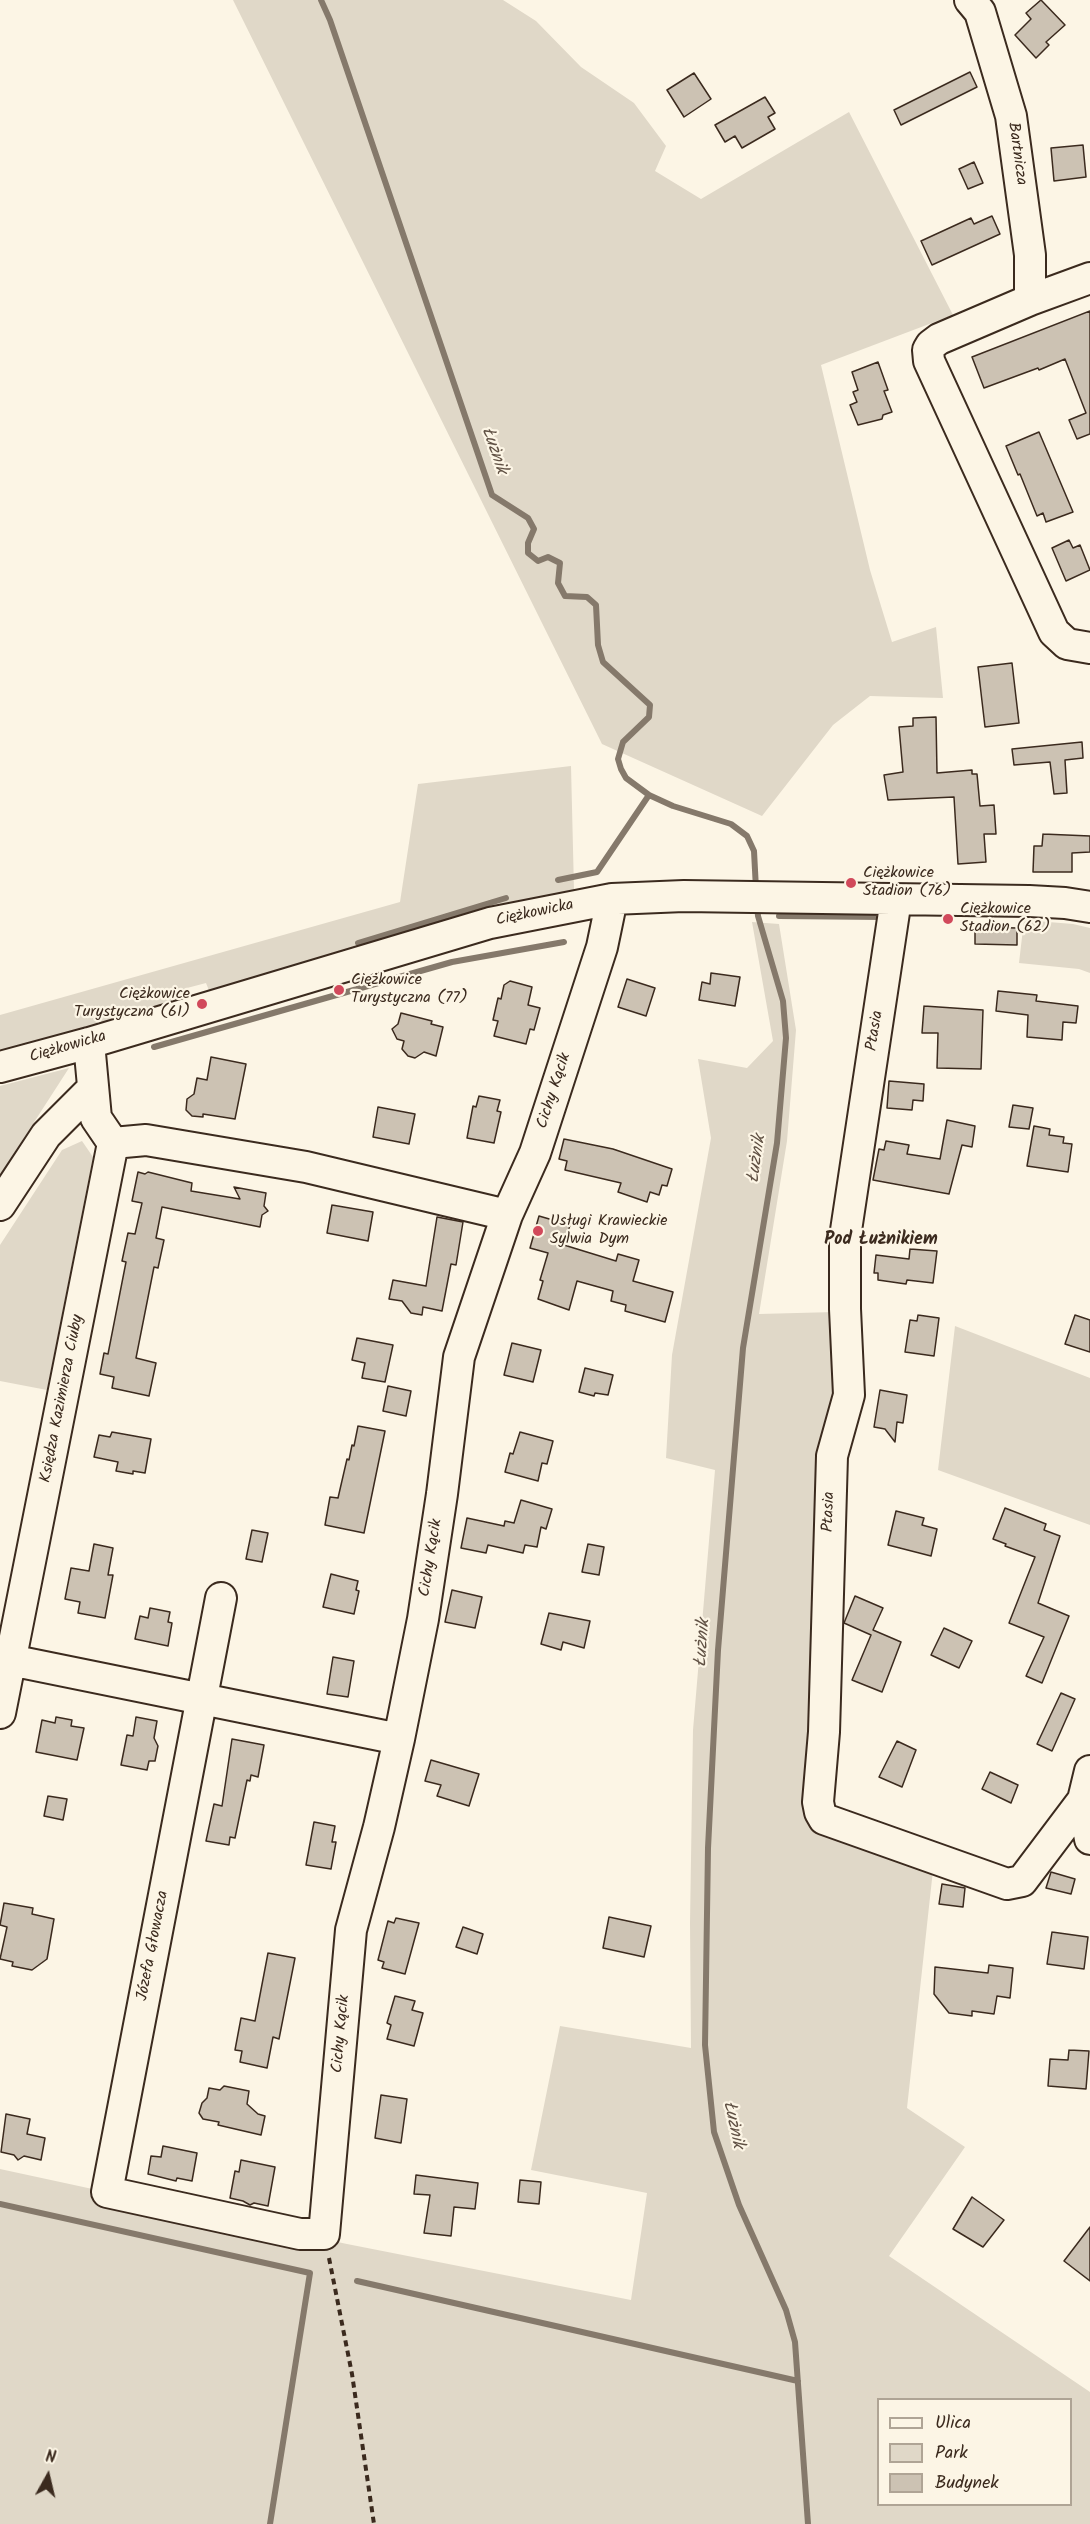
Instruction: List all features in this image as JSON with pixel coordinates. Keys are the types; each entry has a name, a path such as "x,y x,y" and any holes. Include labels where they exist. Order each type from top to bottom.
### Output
{"street":[{"name":"Bartnicza","path":"981,4 1011,116 1030,255 1030,300"},
{"path":"1090,278 1030,300 939,339 928,350 929,361 1054,632 1067,644 1090,648"},
{"name":"Ciężkowicka","path":"0,1067 89,1043 490,923 612,899 684,896 1029,901 1065,903 1090,908"},
{"name":"Cichy Kącik","path":"324,2234 351,1930 379,1827 399,1739 430,1574 459,1358 507,1215 539,1142 602,947 612,899"},
{"name":"Ptasia","path":"896,899 845,1237 845,1309 849,1395 832,1456 824,1732 818,1802 820,1812 824,1819 1007,1884 1022,1881 1083,1800"},
{"path":"89,1043 96,1118 113,1143 146,1140 306,1167 507,1215"},
{"path":"0,1205 46,1135 93,1088"},
{"name":"Księdza Kazimierza Ciuby","path":"0,1713 5,1659 113,1143"},
{"name":"Józefa Głowacza","path":"221,1598 107,2192 300,2234 324,2234"},
{"path":"5,1659 399,1739"},
{"path":"1090,1771 1083,1800 1090,1839"}],"path":[{"path":"324,2234 352,2374 374,2524"}],"green space":[{"path":"233,0 503,0 536,21 581,67 634,103 666,146 655,171 701,199 849,112 953,315 821,365 870,570 892,642 936,627 943,698 870,696 833,725 762,816 602,744"},
{"path":"571,766 574,890 407,934 210,993 206,983 187,988 189,999 0,1053 0,1015 400,902 418,784"},
{"path":"1024,920 1073,924 1090,928 1090,973 1079,969 1019,963"},
{"path":"752,922 779,924 796,1030 787,1141 759,1314 835,1312 840,1396 809,1812 933,1870 907,2108 965,2147 889,2256 1090,2392 1090,2524 0,2524 0,2169 347,2244 631,2300 647,2193 531,2170 560,2026 691,2048 693,1730 715,1470 666,1458 672,1355 711,1138 698,1059 747,1068 773,1041"},
{"path":"69,1068 0,1175 0,1086"},
{"path":"82,1141 93,1157 47,1390 0,1381 0,1245 62,1150"},
{"path":"955,1326 1090,1378 1090,1525 938,1470"}],"building":[{"path":"1041,0 1065,25 1046,42 1049,45 1036,58 1015,35 1031,19 1026,13"},
{"path":"970,72 977,87 901,125 894,110"},
{"path":"694,73 711,99 684,117 667,90"},
{"path":"765,97 775,113 768,117 775,129 742,148 735,136 725,142 715,125"},
{"path":"1083,145 1086,177 1054,181 1051,148"},
{"path":"974,162 983,183 968,189 959,169"},
{"path":"992,216 1000,234 932,265 921,241 971,218 974,224"},
{"path":"1090,311 1090,434 1077,439 1069,420 1086,413 1065,359 984,388 972,357"},
{"path":"878,362 888,390 884,391 892,412 883,415 882,419 858,425 850,405 857,402 853,392 858,390 852,372"},
{"path":"1039,432 1073,512 1046,522 1043,513 1037,516 1006,446"},
{"path":"1069,540 1073,548 1080,545 1090,570 1066,581 1052,548"},
{"path":"1012,663 1019,723 985,727 978,667"},
{"path":"936,717 937,773 972,770 972,774 977,774 980,806 994,805 996,834 984,834 986,862 958,864 954,797 888,800 884,775 903,772 899,727 913,726 913,718"},
{"path":"1082,742 1083,758 1065,760 1067,793 1054,794 1050,762 1014,765 1012,749"},
{"path":"1043,834 1090,836 1090,852 1072,853 1072,872 1033,872 1034,846 1042,846"},
{"path":"975,927 1017,928 1017,945 975,944"},
{"path":"711,973 740,977 735,1006 699,1000 702,982 710,984"},
{"path":"627,979 655,988 646,1016 618,1007"},
{"path":"510,981 532,987 528,1005 540,1008 534,1030 530,1029 526,1044 494,1036 498,1021 493,1020 498,998 501,999 504,985"},
{"path":"998,991 1037,995 1036,1001 1078,1006 1076,1023 1063,1022 1062,1040 1027,1037 1028,1015 996,1011"},
{"path":"924,1006 983,1010 981,1069 937,1068 938,1033 922,1033"},
{"path":"401,1013 432,1021 431,1024 443,1027 436,1056 424,1052 415,1058 408,1056 402,1049 404,1041 397,1039 392,1029 398,1024"},
{"path":"211,1057 246,1064 235,1119 203,1114 203,1117 192,1116 186,1110 187,1099 194,1094 197,1078 207,1080"},
{"path":"889,1081 924,1084 923,1101 913,1100 912,1110 887,1108"},
{"path":"479,1096 500,1100 497,1111 501,1112 494,1143 467,1138 473,1106 476,1107"},
{"path":"1013,1105 1033,1108 1029,1129 1009,1127"},
{"path":"378,1107 415,1114 409,1144 373,1137"},
{"path":"947,1120 975,1126 972,1147 962,1145 949,1194 873,1180 879,1149 884,1150 886,1141 909,1145 907,1154 940,1159"},
{"path":"1034,1126 1050,1129 1049,1135 1064,1137 1063,1143 1072,1144 1068,1172 1027,1166"},
{"path":"564,1139 613,1149 672,1169 667,1186 662,1185 659,1195 650,1192 647,1202 618,1192 621,1183 565,1170 567,1161 559,1159"},
{"path":"138,1172 145,1174 148,1172 192,1183 191,1191 240,1199 234,1187 266,1193 264,1206 268,1211 262,1215 260,1227 162,1207 156,1238 164,1240 158,1268 154,1267 136,1358 156,1363 149,1396 112,1388 114,1377 100,1374 104,1353 108,1354 126,1262 122,1261 128,1233 135,1234 142,1203 132,1201"},
{"path":"332,1205 373,1212 368,1241 327,1233"},
{"path":"539,1216 570,1225 564,1245 616,1261 618,1254 639,1260 633,1281 673,1292 665,1322 625,1311 626,1305 611,1301 613,1291 577,1281 569,1310 538,1299 543,1281 540,1280 548,1253 530,1248"},
{"path":"437,1217 463,1222 456,1265 451,1264 442,1311 423,1307 422,1315 411,1313 402,1301 389,1299 393,1280 426,1286"},
{"path":"910,1249 937,1251 933,1283 907,1280 906,1284 878,1280 878,1273 874,1273 876,1255 909,1259"},
{"path":"918,1315 939,1318 934,1356 905,1352 910,1320 917,1321"},
{"path":"1075,1315 1090,1320 1090,1352 1065,1344"},
{"path":"357,1338 393,1345 385,1382 362,1378 365,1363 352,1360"},
{"path":"512,1343 541,1350 533,1382 504,1375"},
{"path":"585,1368 613,1375 608,1395 595,1393 594,1396 579,1392"},
{"path":"388,1386 411,1391 406,1416 383,1411"},
{"path":"880,1390 907,1395 903,1423 897,1422 895,1442 885,1429 874,1427"},
{"path":"358,1426 385,1431 364,1533 325,1525 330,1497 338,1498"},
{"path":"112,1432 151,1439 145,1473 133,1471 133,1474 116,1471 118,1462 94,1457 99,1435 110,1437"},
{"path":"520,1432 553,1441 547,1464 542,1463 538,1481 505,1472 510,1453 513,1454"},
{"path":"521,1500 552,1509 546,1529 541,1527 537,1547 525,1545 523,1553 488,1545 486,1553 461,1548 467,1518 504,1526 505,1521 514,1523"},
{"path":"1005,1508 1046,1524 1044,1530 1060,1536 1038,1603 1069,1616 1042,1683 1026,1676 1044,1637 1009,1623 1035,1557 993,1539"},
{"path":"896,1511 924,1518 922,1525 937,1529 931,1556 888,1545"},
{"path":"252,1530 268,1533 262,1562 246,1559"},
{"path":"94,1544 113,1548 108,1575 113,1575 105,1618 78,1613 80,1602 65,1599 71,1568 89,1571"},
{"path":"588,1544 604,1547 599,1575 582,1572"},
{"path":"331,1574 358,1581 356,1590 359,1591 354,1614 323,1607"},
{"path":"452,1590 482,1597 475,1628 445,1622"},
{"path":"855,1596 883,1608 873,1630 901,1642 882,1692 852,1680 871,1635 844,1623"},
{"path":"150,1608 170,1612 168,1622 172,1623 168,1646 135,1639 140,1616 148,1618"},
{"path":"549,1613 590,1621 584,1648 563,1642 561,1650 541,1644"},
{"path":"944,1628 972,1641 959,1668 931,1655"},
{"path":"333,1657 354,1661 348,1697 327,1694"},
{"path":"1061,1693 1075,1699 1052,1751 1037,1744"},
{"path":"56,1717 72,1720 71,1726 84,1728 77,1760 36,1752 42,1720 55,1723"},
{"path":"136,1717 157,1721 154,1738 158,1746 155,1761 149,1761 147,1770 121,1765 127,1735 133,1736"},
{"path":"232,1739 264,1745 258,1777 251,1775 250,1781 247,1780 235,1838 230,1837 229,1845 206,1841 214,1804 222,1806"},
{"path":"897,1741 916,1750 902,1787 879,1777"},
{"path":"431,1760 479,1774 469,1806 437,1796 441,1785 425,1781"},
{"path":"990,1772 1018,1785 1011,1803 982,1789"},
{"path":"48,1796 67,1799 63,1820 44,1816"},
{"path":"314,1822 335,1826 332,1842 336,1842 331,1869 306,1865"},
{"path":"1051,1872 1075,1879 1071,1894 1046,1888"},
{"path":"942,1884 965,1888 963,1907 939,1904"},
{"path":"4,1903 33,1908 32,1914 54,1919 47,1959 32,1970 12,1966 13,1962 0,1959 7,1927 0,1925"},
{"path":"609,1917 651,1926 644,1957 603,1948"},
{"path":"396,1918 419,1923 405,1974 382,1968 384,1962 378,1960 388,1921 394,1923"},
{"path":"463,1927 483,1934 477,1954 456,1947"},
{"path":"1052,1932 1088,1937 1084,1969 1047,1964"},
{"path":"268,1953 295,1958 279,2039 273,2037 267,2068 240,2062 242,2051 235,2050 241,2018 255,2021"},
{"path":"989,1965 1013,1968 1010,1998 997,1996 994,2014 972,2011 972,2016 949,2013 934,1994 935,1967 988,1973"},
{"path":"395,1996 415,2001 412,2010 423,2013 414,2046 387,2039 391,2025 387,2023"},
{"path":"1069,2050 1089,2051 1086,2089 1048,2086 1050,2059 1068,2060"},
{"path":"224,2086 249,2091 247,2104 258,2114 265,2116 261,2135 203,2119 199,2113 202,2103 207,2098 209,2088 220,2090"},
{"path":"381,2095 407,2099 401,2143 375,2138"},
{"path":"6,2114 30,2119 27,2134 45,2138 41,2160 24,2156 18,2160 14,2155 1,2152"},
{"path":"163,2146 197,2153 192,2181 177,2178 176,2181 148,2174 151,2156 161,2157"},
{"path":"241,2160 275,2167 268,2206 254,2203 250,2205 230,2198 235,2171 239,2172"},
{"path":"416,2175 478,2183 475,2209 454,2207 451,2236 424,2233 430,2195 414,2194"},
{"path":"520,2180 541,2182 539,2204 518,2202"},
{"path":"972,2197 1004,2220 983,2247 953,2229"},
{"path":"1090,2227 1090,2281 1064,2261"}],"waterway":[{"name":"Łużnik","path":"321,0 330,20 492,495 528,518 534,529 528,543 528,553 538,561 548,557 560,563 558,583 565,596 587,597 596,605 598,645 603,662 650,705 649,717 623,742 618,759 621,769 626,778 649,795 673,806 731,824 747,836 754,851 756,889"},
{"path":"558,880 597,872 649,795"},
{"path":"358,943 506,898"},
{"name":"Łużnik","path":"757,905 758,916 783,1001 786,1038 777,1143 743,1348 718,1650 708,1848 705,2045 714,2132 739,2205 786,2310 795,2342 808,2524"},
{"path":"779,916 883,917"},
{"path":"154,1047 452,962 564,942"},
{"path":"0,2204 310,2273 270,2524"},
{"path":"357,2281 798,2381"}],"place":[{"name":"Ciężkowice Stadion (76)","path":"851,883"},
{"name":"Ciężkowice Stadion (62)","path":"948,919"},
{"name":"Ciężkowice Turystyczna (77)","path":"339,990"},
{"name":"Ciężkowice Turystyczna (61)","path":"202,1004"},
{"name":"Usługi Krawieckie Sylwia Dym","path":"538,1231"}],"district":[{"name":"Pod Łużnikiem","path":"881,1241"}]}
